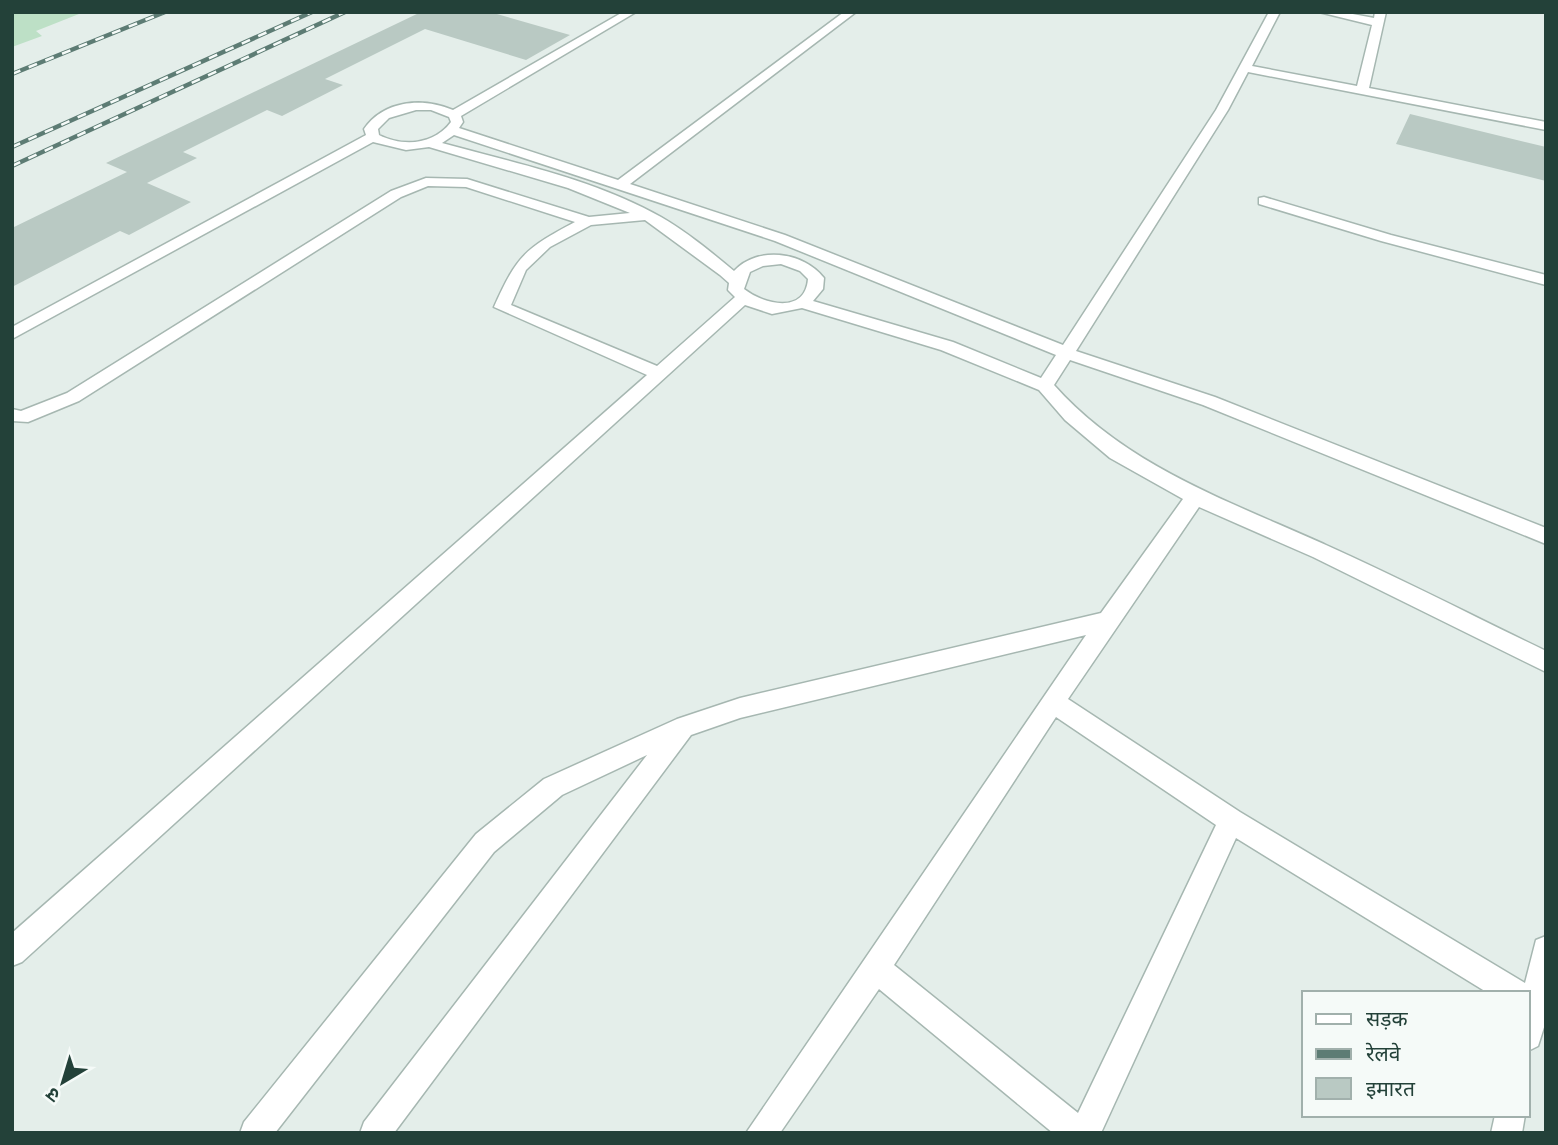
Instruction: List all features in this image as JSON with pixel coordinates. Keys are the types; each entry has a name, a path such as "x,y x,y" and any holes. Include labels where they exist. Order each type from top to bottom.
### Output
{"street":[{"path":"429,143 454,122 631,12"},
{"path":"620,185 851,12"},
{"path":"1045,386 1222,110 1275,12"},
{"path":"1324,12 1380,17 1362,91"},
{"path":"1244,68 1546,126"},
{"path":"373,137 371,129 375,121 400,109 433,106 454,122 620,185 780,238 1066,353 1209,401 1546,536"},
{"path":"373,137 395,146 429,143 606,198 646,216 691,243 739,289 771,309 803,303 814,296 819,286 817,277 810,268 797,262"},
{"path":"12,334 373,137"},
{"path":"12,415 22,418 73,397 396,194 426,182 467,183 588,221 646,216"},
{"path":"1264,201 1386,238 1546,280"},
{"path":"588,221 545,244 519,268 502,307 659,374"},
{"path":"12,952 659,374 739,289 741,271 766,260 847,265"},
{"path":"803,303 947,346 1045,386 1072,416 1116,453 1195,497 1320,551 1546,662"},
{"path":"761,1133 878,970 1105,621 1195,497"},
{"path":"255,1133 485,844 553,787 685,726 740,708 1105,621"},
{"path":"1052,701 1231,821 1511,991"},
{"path":"374,1133 685,726"},
{"path":"1085,1133 1231,821"},
{"path":"1531,1003 1546,950"},
{"path":"878,970 1077,1133"}],"green space":[{"path":"12,12 84,12 36,31 42,36 12,47"}],"building":[{"path":"421,12 490,12 570,35 526,60 425,29 325,79 343,85 282,116 267,110 183,152 197,158 147,183 191,202 129,235 120,231 12,287 12,228 127,172 106,163"},
{"path":"1410,114 1546,147 1546,181 1396,144"}],"railway":[{"path":"12,74 165,12"},
{"path":"12,147 312,12"},
{"path":"12,166 345,12"}]}
